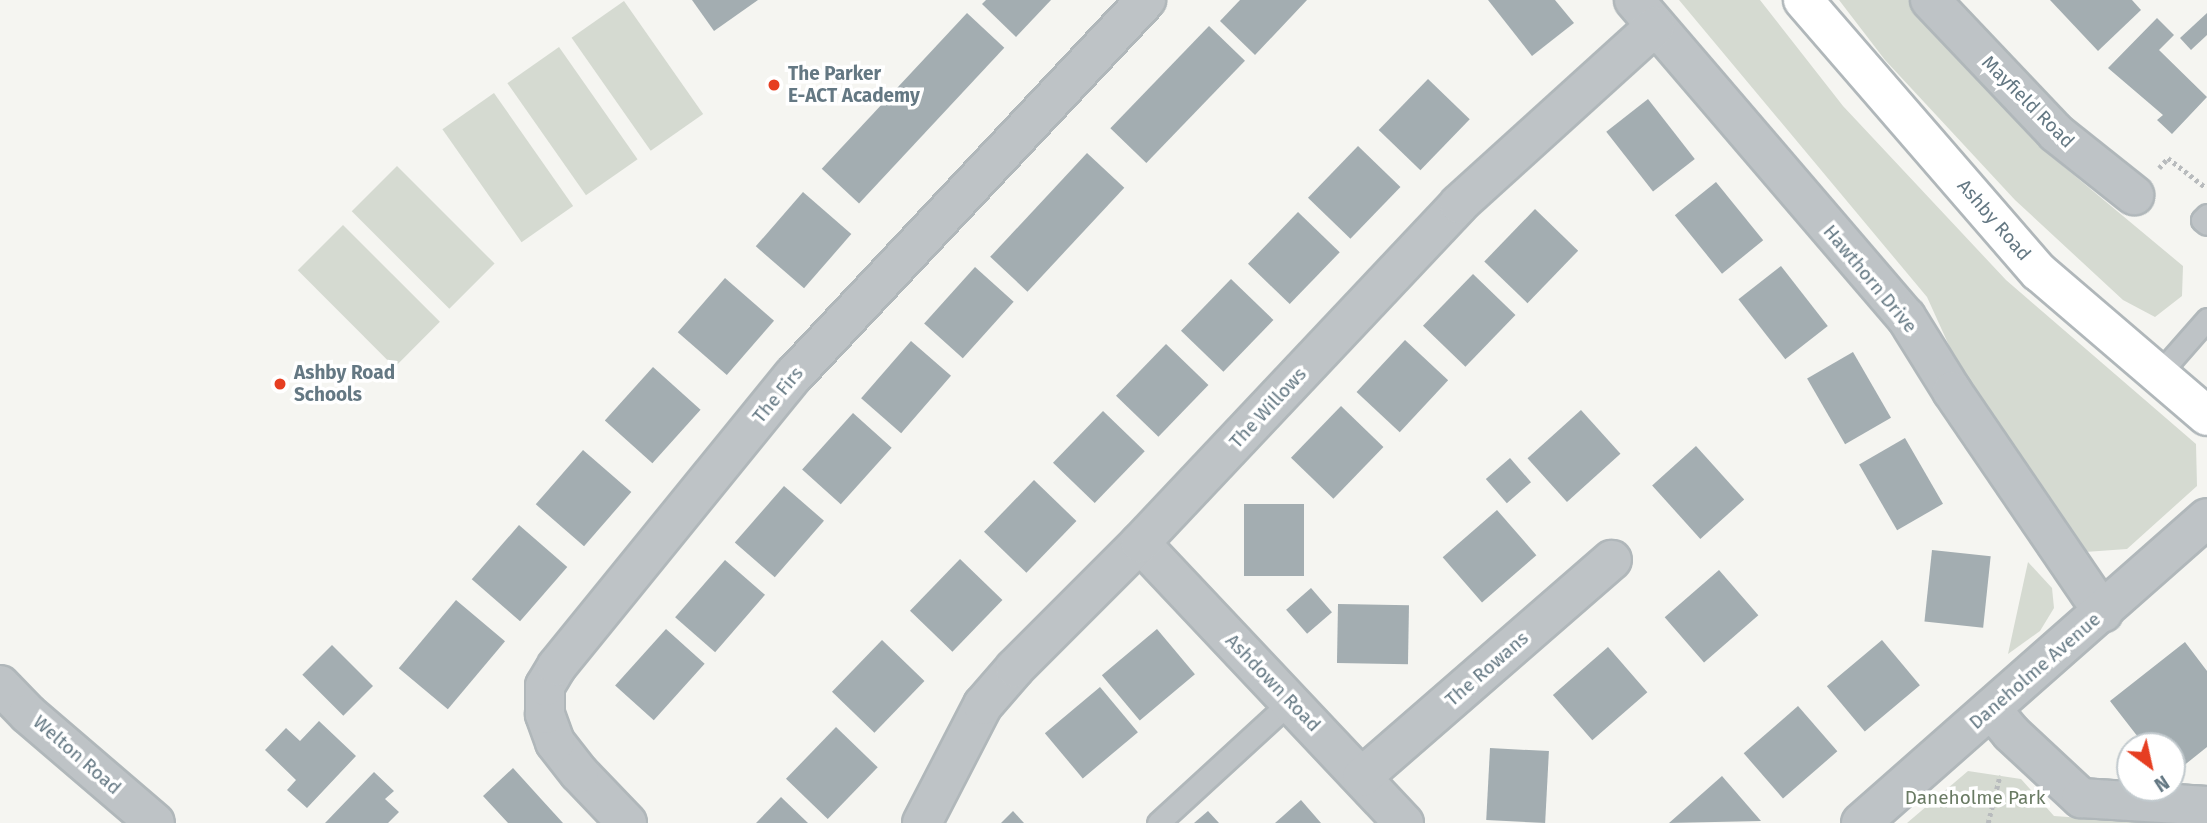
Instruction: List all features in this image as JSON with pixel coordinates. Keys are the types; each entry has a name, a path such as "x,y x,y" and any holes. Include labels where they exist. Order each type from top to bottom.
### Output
{"street":[{"name":"The Firs","path":"627,823 579,773 555,742 545,714 545,686 551,676 793,376 1146,0"},
{"name":"Ashby Road","path":"1803,0 2039,272 2157,376 2207,416"},
{"name":"Mayfield Road","path":"1930,0 2056,133 2134,195"},
{"name":"The Willows","path":"922,823 983,705 1014,668 1140,544 1459,204 1644,13"},
{"name":"Hawthorn Drive","path":"1644,13 1906,317 1952,391 2103,612"},
{"name":"Daneholme Avenue","path":"1861,823 2207,518"},
{"name":"Ashdown Road","path":"1140,544 1404,823"},
{"name":"The Rowans","path":"1362,777 1612,560"},
{"name":"Welton Road","path":"0,685 28,714 155,823"},
{"path":"1991,709 2011,733 2081,798 2207,806"}],"lane":[{"path":"2207,215 2202,220 2207,223"},
{"path":"2157,376 2207,319"},
{"path":"1158,823 1290,702"}],"green space":[{"path":"1679,0 1760,0 1843,106 2006,280 2196,444 2197,486 2127,549 2085,552 1971,394 1927,297"},
{"path":"1839,0 1909,0 2051,156 2183,266 2182,296 2155,317 2123,300 2015,200 1885,60"},
{"path":"624,1 703,114 651,151 572,38"},
{"path":"559,47 638,159 586,195 507,83"},
{"path":"494,93 573,206 522,242 442,129"},
{"path":"397,166 495,264 449,309 352,211"},
{"path":"343,225 440,322 395,367 298,270"},
{"path":"2028,562 2052,588 2054,608 2040,631 2008,654"},
{"name":"Daneholme Park","path":"1968,771 2021,779 2054,816 2152,823 1907,823"}],"building":[{"path":"692,0 758,0 714,31"},
{"path":"986,0 1051,0 1016,37 982,4"},
{"path":"1240,0 1307,0 1255,55 1220,21"},
{"path":"1488,0 1555,0 1574,23 1532,56"},
{"path":"2050,0 2132,0 2141,10 2098,51"},
{"path":"967,13 1004,48 859,204 822,169"},
{"path":"2207,13 2207,35 2191,50 2180,38"},
{"path":"2157,18 2174,35 2159,50 2207,97 2172,134 2157,120 2163,115 2108,68"},
{"path":"1209,26 1245,61 1146,163 1110,128"},
{"path":"1428,79 1470,119 1420,170 1379,130"},
{"path":"1648,99 1695,159 1653,192 1606,132"},
{"path":"1358,146 1400,187 1350,239 1308,198"},
{"path":"1087,153 1124,188 1027,292 990,257"},
{"path":"1716,182 1763,240 1722,274 1675,215"},
{"path":"803,192 851,234 804,288 756,246"},
{"path":"1535,209 1578,251 1527,303 1484,262"},
{"path":"1298,212 1340,252 1290,304 1248,264"},
{"path":"1781,266 1828,326 1785,359 1738,299"},
{"path":"975,267 1014,302 963,358 924,323"},
{"path":"1473,274 1515,315 1465,367 1423,326"},
{"path":"725,278 774,321 727,375 678,332"},
{"path":"1231,279 1273,320 1223,372 1181,331"},
{"path":"1405,340 1448,380 1400,432 1357,392"},
{"path":"911,341 951,376 901,433 861,398"},
{"path":"1166,344 1208,385 1158,437 1116,396"},
{"path":"1853,352 1891,418 1845,444 1807,378"},
{"path":"653,367 701,410 652,463 605,421"},
{"path":"1341,406 1383,447 1333,499 1291,458"},
{"path":"1581,410 1620,454 1567,502 1527,458"},
{"path":"1103,411 1145,451 1095,503 1053,463"},
{"path":"853,413 892,448 841,504 802,469"},
{"path":"1905,438 1943,504 1897,530 1859,464"},
{"path":"1696,446 1744,500 1700,539 1652,485"},
{"path":"583,450 631,492 584,546 536,504"},
{"path":"1510,458 1531,482 1507,503 1486,479"},
{"path":"1034,480 1076,521 1026,573 984,532"},
{"path":"784,486 824,521 775,577 735,543"},
{"path":"1244,504 1304,504 1304,576 1244,576"},
{"path":"1497,510 1536,555 1482,603 1443,557"},
{"path":"519,525 567,567 520,621 472,579"},
{"path":"1932,550 1991,556 1983,628 1924,622"},
{"path":"960,559 1002,600 952,652 910,611"},
{"path":"725,560 765,595 715,652 675,617"},
{"path":"1719,570 1758,615 1704,663 1665,617"},
{"path":"1311,588 1332,612 1307,634 1286,610"},
{"path":"456,600 505,641 448,709 399,668"},
{"path":"1338,604 1409,605 1408,664 1337,663"},
{"path":"666,629 705,664 654,720 615,685"},
{"path":"1157,629 1195,674 1140,720 1102,675"},
{"path":"882,640 924,681 874,733 832,692"},
{"path":"1882,640 1920,685 1865,731 1827,686"},
{"path":"2185,642 2207,671 2207,747 2186,764 2186,732 2134,732 2110,701"},
{"path":"332,645 373,686 343,716 302,675"},
{"path":"1608,647 1647,692 1592,740 1553,695"},
{"path":"1100,687 1138,732 1083,778 1045,733"},
{"path":"1798,706 1837,751 1783,799 1744,753"},
{"path":"319,721 356,756 307,808 287,790 296,780 265,750 286,728 300,741"},
{"path":"836,727 878,767 828,819 786,779"},
{"path":"1490,748 1549,751 1545,823 1486,820"},
{"path":"513,768 563,823 508,823 483,796"},
{"path":"374,772 394,791 385,799 399,812 388,823 325,823"},
{"path":"1722,776 1761,821 1669,823 1696,799"},
{"path":"781,797 808,823 756,823"},
{"path":"1301,800 1321,823 1275,823"},
{"path":"1013,811 1024,823 1001,823"},
{"path":"1208,811 1219,823 1194,823"}],"place":[{"name":"The Parker E-ACT Academy","path":"774,85"},
{"name":"Ashby Road Schools","path":"280,384"}]}
